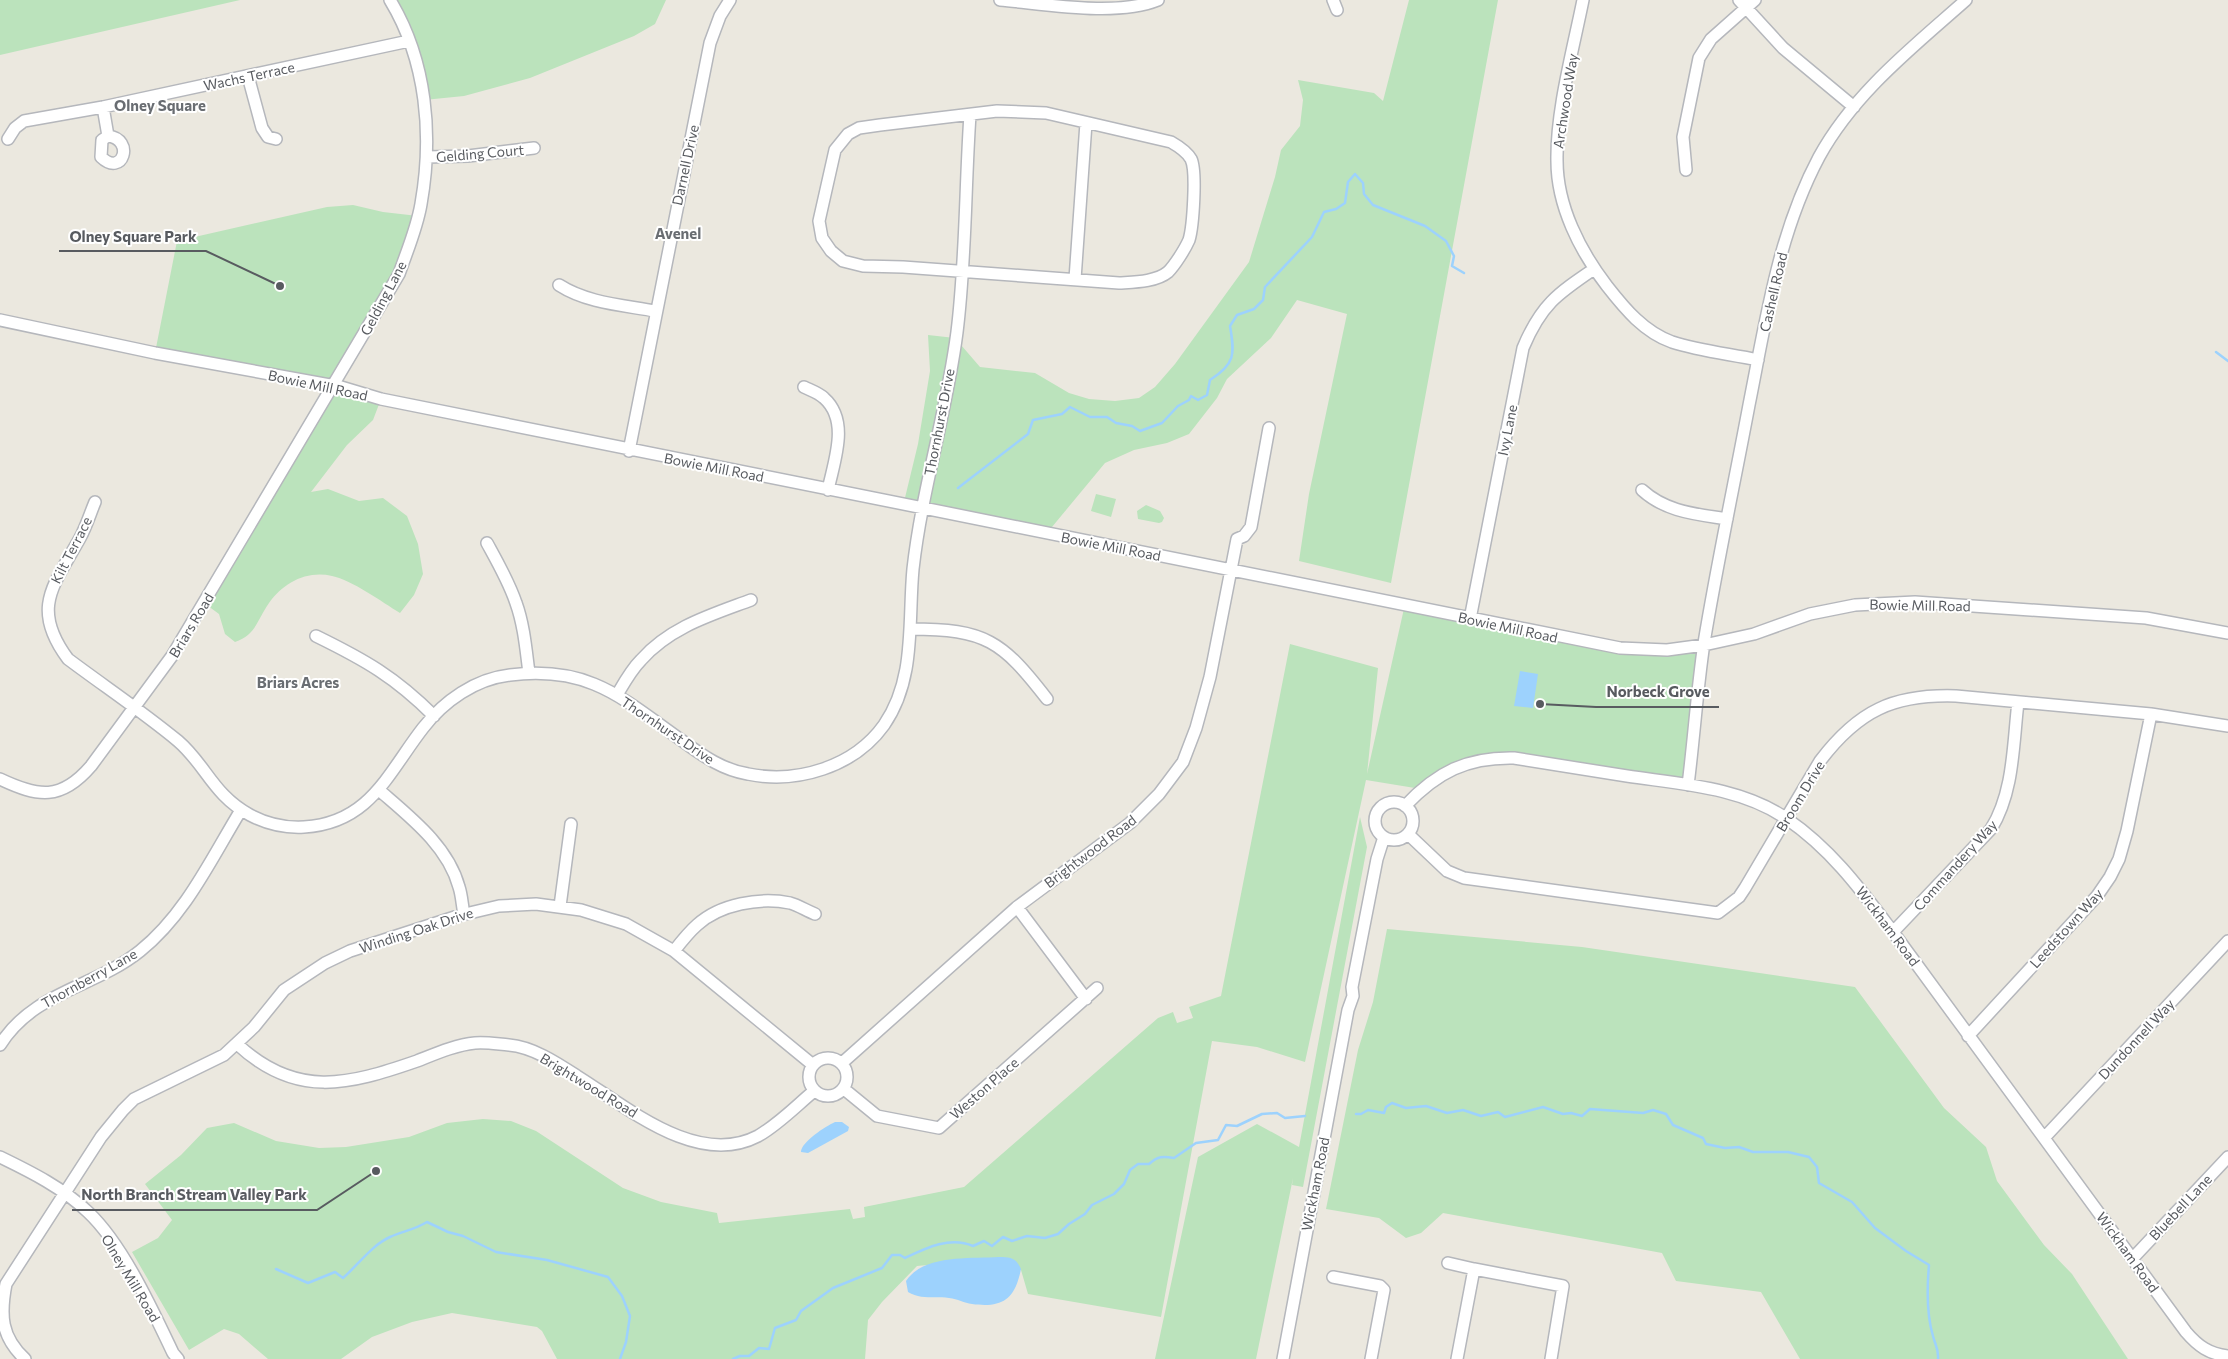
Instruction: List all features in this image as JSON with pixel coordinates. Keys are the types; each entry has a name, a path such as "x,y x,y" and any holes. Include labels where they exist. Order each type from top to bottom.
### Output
{"street":[{"name":"Gelding Lane","path":"332,387 399,274 418,216 427,157 424,100 409,41 390,0"},
{"name":"Darnell Drive","path":"628,451 710,43 720,16 730,0"},
{"path":"1000,0 1110,9 1130,8 1158,0"},
{"name":"Archwood Way","path":"1583,0 1558,126 1556,162 1560,189 1568,217 1594,269 1628,313 1655,334 1672,342 1758,360"},
{"path":"1686,170 1683,137 1699,58 1711,39 1742,4 1755,0"},
{"name":"Cashell Road","path":"1688,785 1704,645 1727,518 1777,264 1794,213 1820,157 1854,107 1888,69 1966,0"},
{"path":"1742,4 1783,48 1854,107"},
{"name":"Wachs Terrace","path":"8,139 15,128 24,121 103,107 409,41"},
{"path":"248,76 262,128 268,137 276,139"},
{"path":"103,107 108,136"},
{"path":"997,111 1046,113 1086,123 1171,142 1181,148 1191,160 1194,188 1189,239 1167,272 1152,278 1127,282 864,266 843,261 831,252 822,238 819,221 835,150 848,134 860,128 997,111"},
{"name":"Thornhurst Drive","path":"134,709 179,742 217,790 241,810 274,824 292,827 312,826 331,822 347,815 379,790 424,727 454,698 480,683 503,676 549,672 573,676 616,695 702,755 724,767 746,774 775,778 806,774 823,769 854,754 884,724 900,694 907,664 913,570 922,510 956,333 962,271 970,114"},
{"path":"1075,279 1086,123"},
{"name":"Gelding Court","path":"427,157 468,156 534,148"},
{"name":"Ivy Lane","path":"1470,619 1523,348 1532,327 1545,307 1560,292 1594,269"},
{"path":"559,285 571,293 597,301 655,311"},
{"name":"Bowie Mill Road","path":"0,320 332,387 341,387 380,399 628,451 1620,648 1667,650 1704,645 1754,634 1810,614 1855,605 1915,602 2146,618 2228,633"},
{"path":"804,386 824,397 835,411 839,430 828,490"},
{"name":"Briars Road","path":"0,779 29,792 43,793 67,787 85,774 134,709 192,625 332,387"},
{"name":"Brightwood Road","path":"842,1064 1017,907 1130,823 1159,794 1183,762 1196,728 1210,677 1237,539 1249,533 1251,527 1269,428"},
{"path":"1642,490 1655,502 1671,508 1727,518"},
{"name":"Kilt Terrace","path":"95,502 81,536 52,586 47,605 48,622 55,643 68,660 134,709"},
{"path":"487,543 501,568 517,604 529,673"},
{"path":"616,695 640,660 668,635 691,623 751,600"},
{"path":"910,629 964,632 988,640 1021,666 1047,699"},
{"path":"316,636 378,668 406,688 434,716"},
{"name":"Broom Drive","path":"1408,834 1447,871 1464,878 1718,913 1739,898 1832,744 1846,730 1882,706 1908,698 1930,695 2151,714 2228,726"},
{"name":"Commandery Way","path":"1893,932 1991,828 1999,816 2007,790 2018,702"},
{"name":"Leedstown Way","path":"1968,1036 2097,896 2110,877 2119,860 2127,831 2151,714"},
{"name":"Wickham Road","path":"1405,806 1421,789 1444,774 1471,761 1514,758 1688,785 1747,800 1786,818 1831,854 1893,932 2191,1338 2210,1352 2228,1356"},
{"path":"1665,781 1678,776 1691,759"},
{"path":"379,790 435,842 449,864 459,887 464,914"},
{"path":"1394,802 1405,806 1413,820 1408,834 1399,840 1384,837 1376,828 1378,811 1383,806 1394,802"},
{"name":"Thornberry Lane","path":"0,1045 14,1028 37,1006 126,960 164,929 180,909 241,810"},
{"path":"560,906 571,824"},
{"name":"Wickham Road","path":"1283,1359 1348,1010 1346,1006 1348,990 1352,986 1376,859 1384,837"},
{"path":"674,951 698,924 723,909 750,903 791,903 815,914"},
{"name":"Winding Oak Drive","path":"25,1359 14,1348 1,1316 1,1301 6,1284 64,1192 123,1110 134,1099 207,1065 238,1044 284,990 325,963 350,951 464,914 499,906 536,904 560,906 601,915 626,924 674,951 813,1064"},
{"path":"1017,907 1086,999"},
{"name":"Dundonnell Way","path":"2044,1138 2228,941"},
{"name":"Weston Place","path":"844,1089 877,1116 939,1128 1097,988"},
{"name":"Brightwood Road","path":"238,1044 255,1060 272,1070 315,1082 346,1082 372,1077 455,1047 474,1044 515,1045 571,1072 675,1135 698,1143 720,1146 742,1143 758,1135 776,1124 814,1091"},
{"path":"825,1058 835,1059 842,1064 847,1074 844,1089 830,1096 821,1095 814,1091 809,1079 813,1064 825,1058"},
{"name":"Olney Mill Road","path":"0,1157 64,1192 89,1212 107,1234 151,1306 171,1357"},
{"name":"Bluebell Lane","path":"2133,1258 2228,1157"},
{"path":"1448,1264 1563,1286 1550,1359"},
{"path":"1457,1359 1474,1268"},
{"path":"1333,1277 1380,1286 1384,1290 1371,1359"}],"green space":[{"path":"0,0 240,0 0,55"},
{"path":"390,0 666,0 655,24 634,36 530,78 464,96 424,100"},
{"path":"1409,0 1498,0 1391,583 1299,561 1309,494 1347,314 1297,300 1271,338 1227,379 1217,398 1189,434 1167,443 1134,450 1105,463 1047,533 903,506 918,444 930,371 928,335 955,338 980,367 1035,373 1069,393 1089,399 1115,401 1139,398 1155,387 1175,364 1249,262 1275,177 1281,150 1300,126 1303,100 1298,80 1374,93 1383,101"},
{"path":"353,205 383,212 418,216 399,274 332,386 381,399 373,420 347,445 311,492 328,489 359,501 383,498 407,516 418,544 423,574 414,595 400,613 367,592 340,578 314,575 296,580 288,584 275,596 252,631 235,642 225,634 219,614 204,603 332,387 155,353 177,241 327,207"},
{"path":"1096,494 1116,499 1111,517 1091,511"},
{"path":"1146,505 1160,511 1164,518 1162,522 1138,519 1137,511"},
{"path":"1405,604 1620,648 1704,645 1688,785 1493,758 1421,789 1366,780 1305,1062 1257,1047 1212,1041 1161,1317 1028,1294 1021,1270 1005,1258 917,1266 882,1302 868,1320 865,1359 557,1359 542,1331 537,1327 452,1313 412,1322 372,1337 341,1359 268,1359 239,1334 224,1329 189,1350 132,1252 158,1238 172,1220 145,1184 181,1155 207,1128 234,1123 276,1141 319,1148 346,1147 409,1137 447,1123 483,1119 511,1121 536,1131 623,1188 661,1202 717,1213 719,1223 850,1209 853,1219 865,1217 864,1207 964,1187 1158,1018 1173,1012 1177,1023 1193,1018 1189,1007 1221,996 1290,644 1378,668 1367,774"},
{"path":"1360,817 1367,847 1303,1187 1292,1185 1293,1178 1256,1359 1155,1359 1198,1157 1257,1124 1299,1147"},
{"path":"1387,929 1582,947 1855,987 1944,1108 1986,1147 1997,1181 2044,1245 2072,1274 2128,1359 1800,1359 1761,1292 1676,1281 1662,1253 1443,1213 1421,1233 1406,1238 1379,1218 1326,1209 1358,1050 1373,1002"}],"water":[{"path":"1520,671 1538,674 1533,708 1514,706"},
{"path":"835,1122 842,1122 849,1127 848,1131 808,1153 801,1152 809,1139"},
{"path":"999,1257 1013,1259 1021,1269 1015,1288 1000,1303 972,1304 949,1298 918,1296 908,1292 906,1281 914,1272 924,1266 962,1258"}],"waterway":[{"path":"958,488 1028,434 1033,420 1062,414 1070,407 1090,417 1107,417 1116,423 1132,426 1140,431 1162,423 1178,406 1189,400 1191,396 1198,400 1207,395 1210,380 1229,364 1232,352 1230,326 1237,315 1254,309 1263,300 1265,287 1312,237 1324,212 1336,209 1345,203 1348,182 1355,174 1363,183 1364,194 1373,205 1425,226 1446,241 1454,256 1452,266 1464,273"},
{"path":"2216,352 2228,361"},
{"path":"1356,1114 1361,1114 1368,1110 1384,1113 1386,1107 1392,1103 1406,1108 1426,1106 1447,1113 1463,1110 1481,1116 1498,1112 1505,1117 1543,1107 1563,1114 1571,1113 1582,1116 1590,1109 1643,1113 1653,1110 1666,1114 1673,1125 1703,1138 1706,1144 1725,1148 1739,1147 1753,1152 1788,1152 1809,1157 1817,1167 1819,1183 1852,1202 1875,1228 1929,1265 1928,1309 1938,1359"},
{"path":"733,1359 740,1356 749,1356 759,1348 769,1349 775,1328 796,1320 801,1311 833,1288 882,1268 892,1255 900,1255 905,1258 938,1244 956,1242 973,1246 984,1241 992,1246 1003,1237 1012,1241 1027,1236 1045,1238 1058,1234 1085,1214 1092,1205 1114,1194 1124,1184 1130,1170 1138,1164 1149,1164 1161,1157 1174,1158 1196,1143 1218,1140 1226,1125 1237,1126 1262,1114 1277,1113 1285,1118 1305,1116"},
{"path":"276,1269 308,1283 335,1272 343,1278 371,1250 383,1241 427,1222 448,1232 463,1236 496,1252 547,1260 608,1277 622,1296 630,1316 626,1342 620,1359"}],"place":[{"name":"Olney Square Park","path":"280,286"},
{"name":"Norbeck Grove","path":"1540,704"},
{"name":"North Branch Stream Valley Park","path":"376,1171"}],"district":[{"name":"Olney Square","path":"160,105"},
{"name":"Avenel","path":"678,233"},
{"name":"Briars Acres","path":"298,682"}]}
